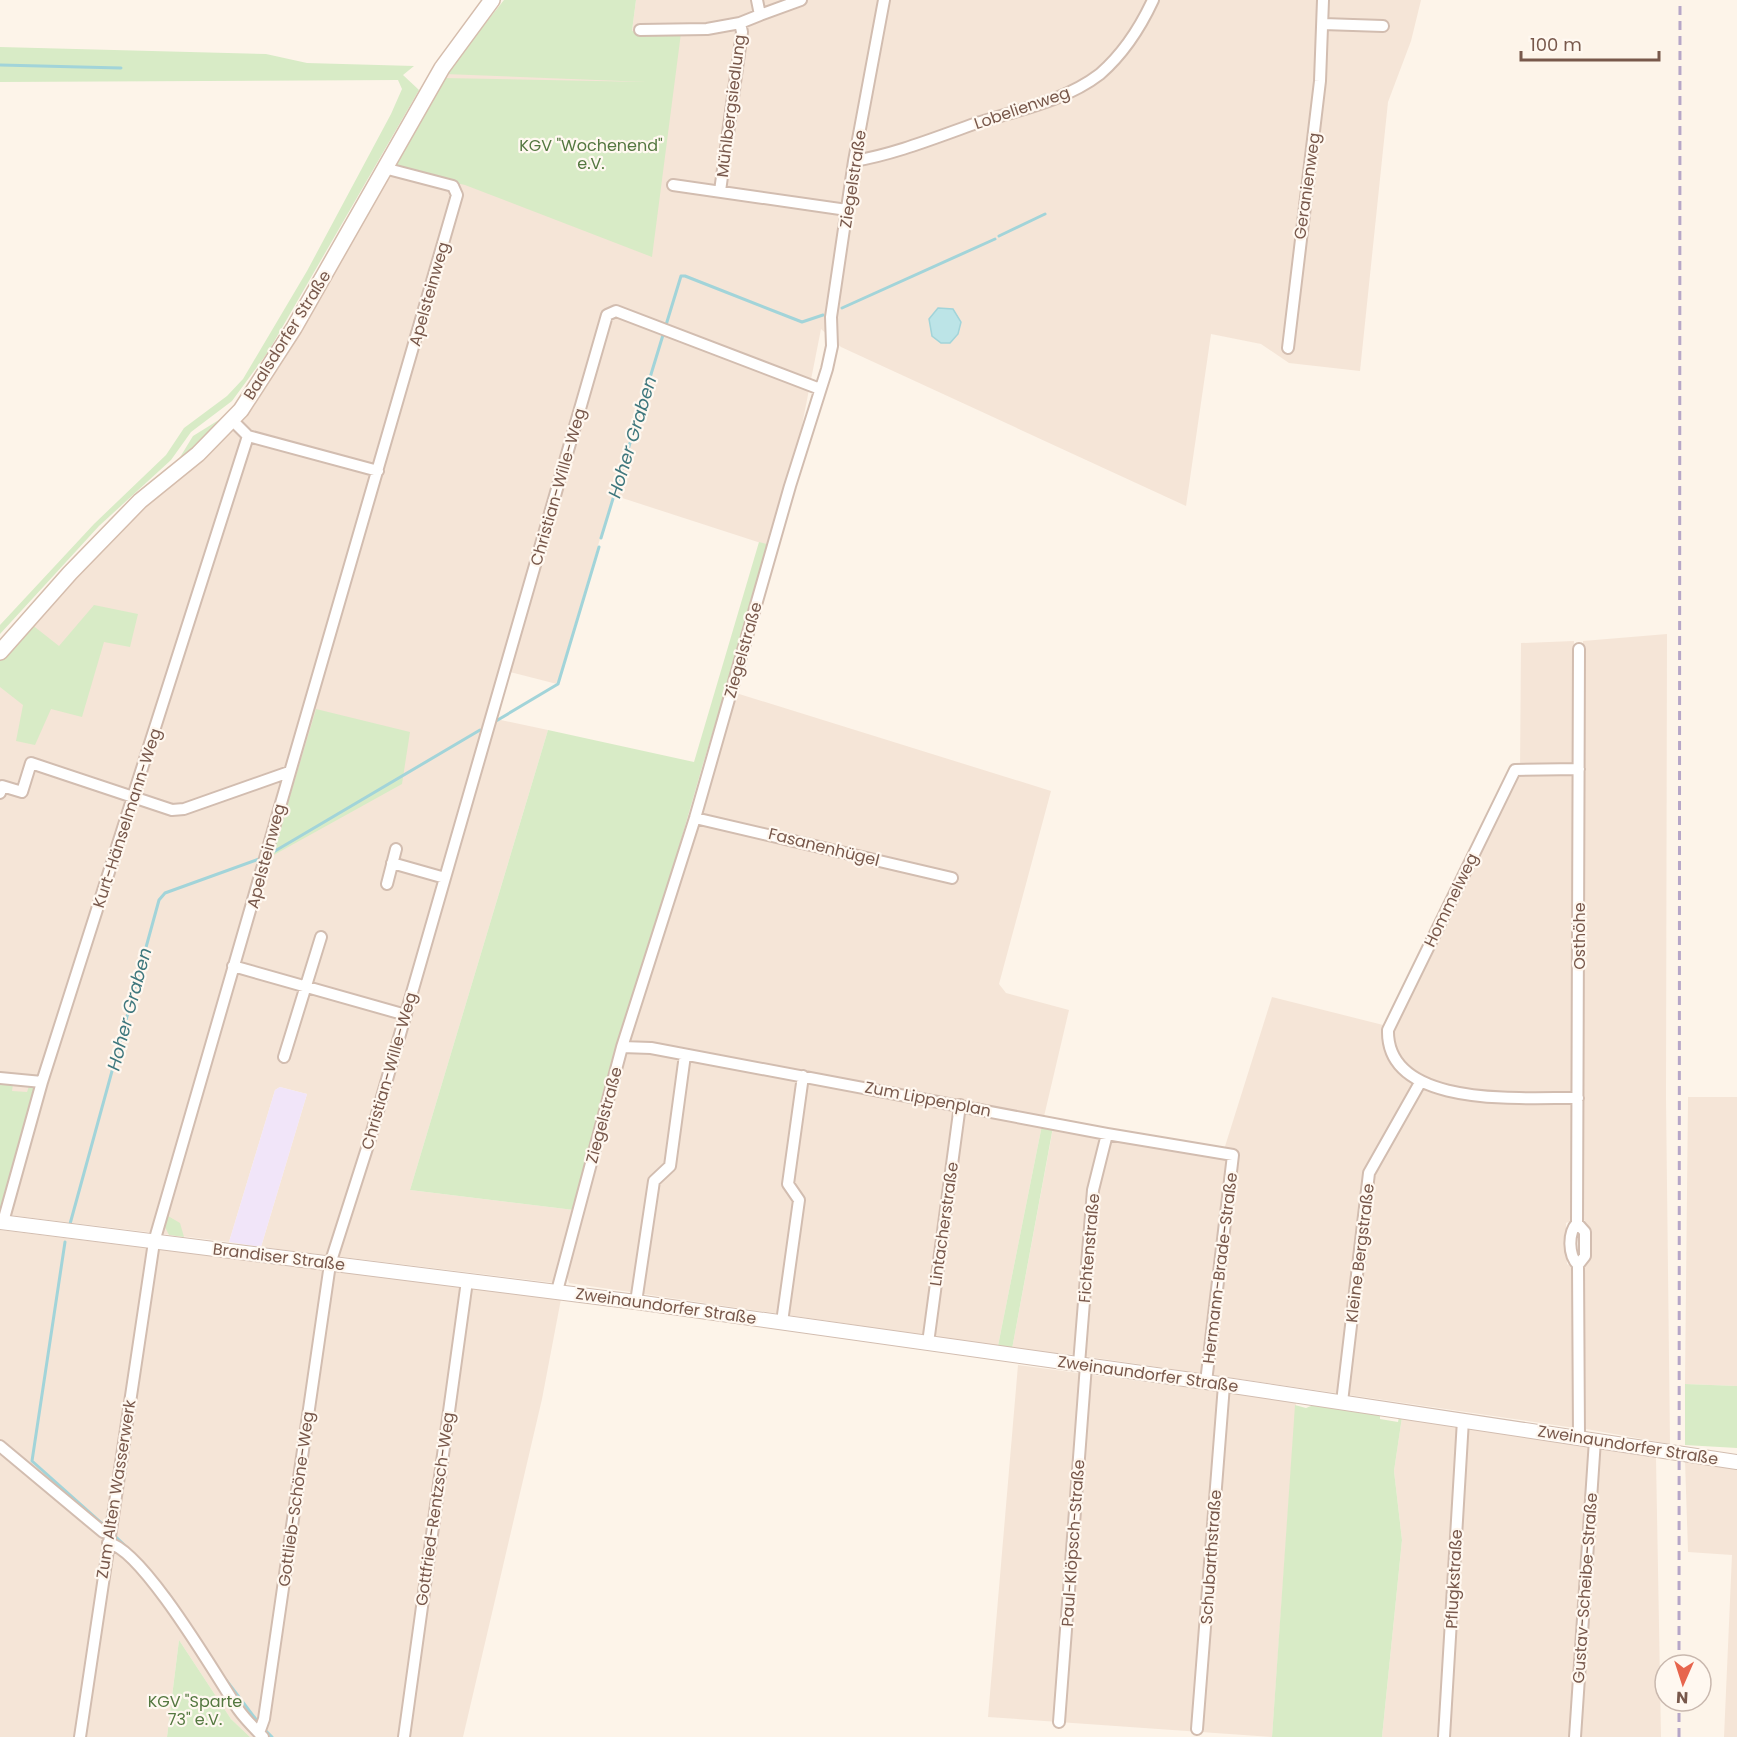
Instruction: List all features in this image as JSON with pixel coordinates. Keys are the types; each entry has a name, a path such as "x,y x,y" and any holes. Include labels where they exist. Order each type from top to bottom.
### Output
{"main road":[{"name":"Baalsdorfer Straße","path":"0,652 70,573 140,501 198,454 232,420 257,388 442,68 492,0"}],"street":[{"name":"Mühlbergsiedlung","path":"720,191 742,32 740,22 760,15 757,0"},
{"path":"760,15 801,0"},
{"name":"Ziegelstraße","path":"557,1291 622,1047 695,818 832,346 831,317 854,161 884,0"},
{"name":"Lobelienweg","path":"854,161 1057,98 1076,89 1100,74 1126,46 1153,0"},
{"name":"Geranienweg","path":"1288,348 1314,139 1323,0"},
{"path":"640,30 707,29 740,22"},
{"path":"1323,24 1383,26"},
{"name":"Apelsteinweg","path":"154,1242 457,195 453,186 384,168"},
{"name":"Mühlbergsiedlung","path":"673,185 848,210"},
{"name":"Christian-Wille-Weg","path":"330,1264 369,1142 607,315 616,311 820,389"},
{"path":"232,420 248,436 378,471"},
{"name":"Kurt-Hänselmann-Weg","path":"1,1222 42,1082 248,436"},
{"name":"Osthöhe","path":"1579,649 1577,1223 1571,1232 1571,1257 1578,1265 1579,1437"},
{"path":"0,793 2,786 22,792 31,763 172,810 184,809 289,772"},
{"name":"Hommelweg","path":"1421,1081 1407,1073 1394,1060 1388,1030 1515,770 1579,769"},
{"name":"Fasanenhügel","path":"695,818 952,878"},
{"path":"387,884 396,849"},
{"path":"392,862 445,878"},
{"path":"285,1057 321,937"},
{"path":"234,966 406,1015"},
{"name":"Zum Lippenplan","path":"622,1047 651,1048 685,1054 1107,1134 1233,1155"},
{"path":"636,1302 654,1180 670,1166 685,1054"},
{"path":"782,1322 799,1200 788,1184 803,1076"},
{"path":"0,1078 42,1082"},
{"path":"1421,1081 1466,1095 1578,1098"},
{"name":"Kleine Bergstraße","path":"1342,1402 1369,1173 1421,1081"},
{"name":"Lintacherstraße","path":"928,1343 960,1105"},
{"name":"Fichtenstraße","path":"1083,1364 1093,1190 1107,1134"},
{"name":"Hermann-Brade-Straße","path":"1206,1382 1233,1155"},
{"name":"Brandiser Straße","path":"1,1222 557,1291"},
{"name":"Zum Alten Wasserwerk","path":"80,1737 154,1242"},
{"name":"Gottlieb-Schöne-Weg","path":"261,1735 330,1264"},
{"name":"Gottfried-Rentzsch-Weg","path":"404,1737 467,1281"},
{"name":"Zweinaundorfer Straße","path":"557,1291 1083,1364 1737,1462"},
{"name":"Paul-Klöpsch-Straße","path":"1059,1722 1083,1364"},
{"name":"Schubarthstraße","path":"1197,1729 1224,1385"},
{"name":"Pflugkstraße","path":"1444,1737 1463,1420"},
{"name":"Gustav-Scheibe-Straße","path":"1575,1737 1595,1440"},
{"path":"0,1446 132,1558 160,1593 240,1712 261,1735"}],"shaded area":[{"path":"636,0 1421,0 1411,41 1388,102 1360,371 1289,363 1261,344 1211,334 1186,506 841,347 821,329 790,486 773,547 613,495 557,684 510,672 496,719 548,730 410,1190 574,1210 555,1283 261,1247 307,1094 280,1087 275,1090 229,1242 0,1214 0,656 107,535 221,432 445,74 632,31"},
{"path":"1667,634 1666,1098 1670,1444 1586,1429 1584,1267 1587,1264 1588,1226 1584,1220 1583,641"},
{"path":"1574,641 1573,1220 1566,1223 1567,1264 1573,1268 1575,1428 1076,1355 1012,1349 1053,1128 1222,1156 1272,997 1395,1028 1520,773 1521,643"},
{"path":"736,693 1051,791 999,984 1006,993 1069,1010 1042,1125 998,1346 569,1283 567,1277 620,1067"},
{"path":"280,1087 307,1094 261,1247 229,1242 275,1090"},
{"path":"1688,1097 1737,1097 1737,1386 1685,1384"},
{"path":"0,1230 561,1299 542,1399 463,1737 250,1737 231,1719 179,1640 167,1737 0,1737"},
{"path":"1018,1365 1296,1402 1272,1737 988,1717"},
{"path":"1402,1417 1656,1458 1659,1653 1653,1653 1653,1713 1661,1713 1661,1737 1382,1737 1402,1540 1394,1471"},
{"path":"1685,1460 1737,1468 1737,1737 1724,1737 1732,1555 1688,1552"}],"green space":[{"name":"KGV \"Wochenend\" e.V.","path":"504,0 636,0 632,31 681,33 652,257 465,185 397,170 393,163 442,78 647,82 445,74"},
{"path":"0,47 266,54 307,63 414,66 403,75 419,90 268,352 232,401 191,432 171,460 99,526 0,634 0,625 94,524 166,455 184,428 227,396 243,379 307,271 391,114 402,89 398,80 0,82"},
{"path":"222,418 200,445 174,467 193,436"},
{"path":"759,542 770,545 703,764 574,1210 410,1190 548,730 694,762"},
{"path":"94,605 138,614 130,647 104,642 82,717 51,709 35,745 16,741 23,705 0,687 0,660 31,624 59,646"},
{"path":"316,709 410,732 402,784 272,856"},
{"path":"0,1082 13,1084 12,1091 27,1092 29,1086 35,1089 0,1213"},
{"path":"1042,1125 1053,1127 1012,1349 998,1346"},
{"path":"168,1216 180,1223 184,1237 169,1235 165,1227"},
{"path":"1685,1384 1737,1386 1737,1448 1685,1445"},
{"path":"1316,1404 1380,1413 1380,1419 1398,1422 1399,1417 1402,1417 1394,1471 1402,1540 1382,1737 1272,1737 1295,1405 1306,1408"},
{"name":"KGV \"Sparte 73\" e.V.","path":"179,1640 231,1719 250,1737 167,1737"}],"water":[{"path":"938,308 953,309 961,322 958,334 950,343 941,343 932,336 929,319"}],"waterway":[{"path":"0,65 121,68"},
{"name":"Hoher Graben","path":"999,236 1045,214"},
{"name":"Hoher Graben","path":"842,308 995,239"},
{"name":"Hoher Graben","path":"666,325 681,276 802,322 823,315"},
{"name":"Hoher Graben","path":"601,538 663,335"},
{"name":"Hoher Graben","path":"496,721 558,684 599,547"},
{"name":"Hoher Graben","path":"275,851 480,730"},
{"name":"Hoher Graben","path":"70,1224 159,900 165,893 259,859"},
{"name":"Hoher Graben","path":"65,1242 32,1461 106,1527"},
{"name":"Hoher Graben","path":"116,1537 138,1558"},
{"name":"Hoher Graben","path":"168,1593 181,1612"},
{"name":"Hoher Graben","path":"226,1680 258,1722"},
{"name":"Hoher Graben","path":"265,1730 272,1737"}],"railway":[{"path":"1679,1653 1680,0"},
{"path":"1679,1713 1679,1737"}]}
